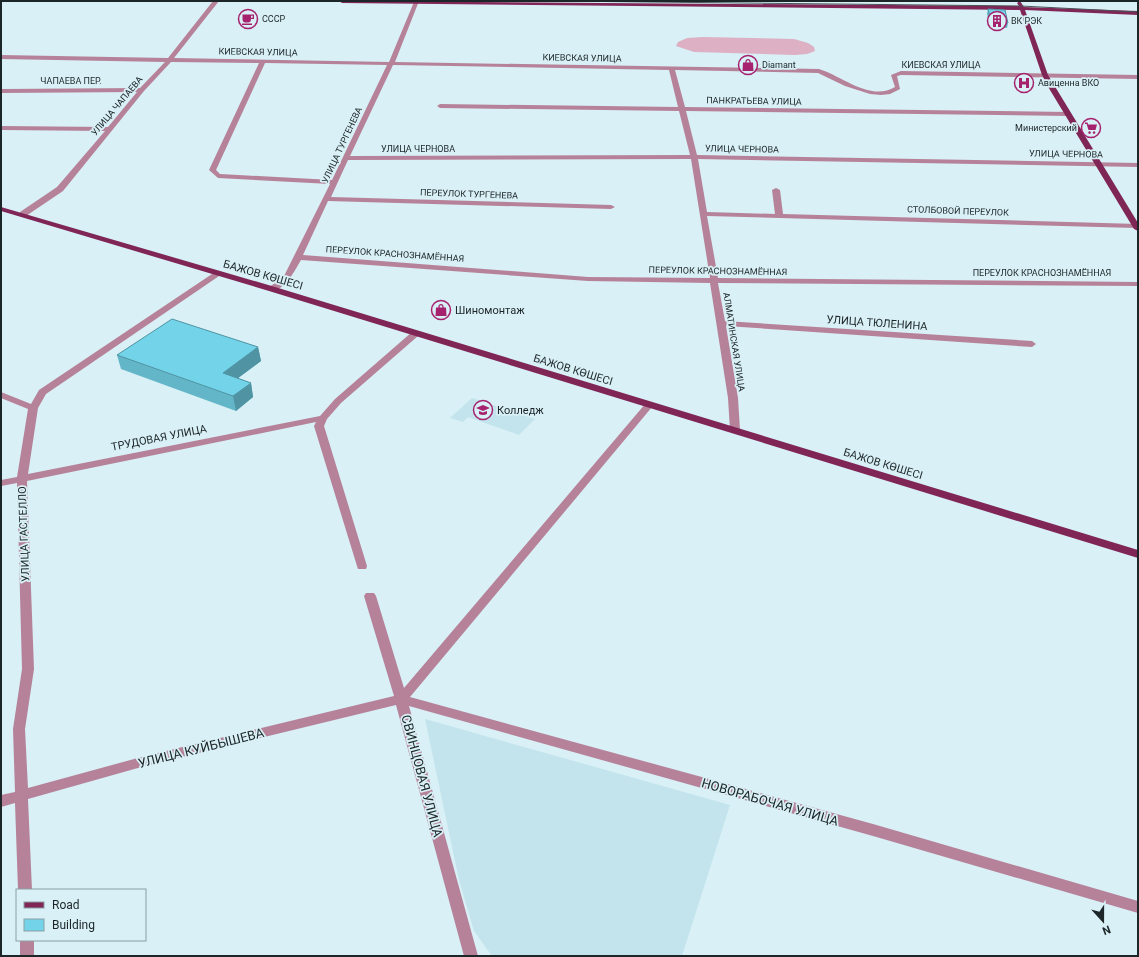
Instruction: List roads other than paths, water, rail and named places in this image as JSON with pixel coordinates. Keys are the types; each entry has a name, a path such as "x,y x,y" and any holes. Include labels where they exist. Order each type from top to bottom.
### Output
{"main road":[{"path":"342,1 1020,4 1138,13"},
{"path":"905,1 1138,8"},
{"path":"1020,4 1045,75 1137,228"},
{"name":"БАЖОВ КӨШЕСІ","path":"1,209 23,214 218,274 272,289 1138,554"}],"street":[{"name":"УЛИЦА ЧАПАЕВА","path":"23,214 60,189 142,90 170,59 216,1"},
{"name":"УЛИЦА ТУРГЕНЕВА","path":"272,289 286,279 298,257 391,64 417,1"},
{"name":"КИЕВСКАЯ УЛИЦА","path":"1,57 819,71 866,92 883,93 894,92 898,88 894,75 901,73 1138,77"},
{"path":"264,61 212,170 218,176 335,182"},
{"name":"АЛМАТИНСКАЯ УЛИЦА","path":"672,68 694,157 733,398 735,430"},
{"name":"ЧАПАЕВА ПЕР.","path":"1,91 142,90"},
{"name":"ПАНКРАТЬЕВА УЛИЦА","path":"440,106 1068,114"},
{"path":"1,128 110,129"},
{"name":"УЛИЦА ЧЕРНОВА","path":"345,158 694,157 1097,163 1138,165"},
{"path":"776,190 779,215"},
{"name":"ПЕРЕУЛОК ТУРГЕНЕВА","path":"327,199 611,207"},
{"name":"СТОЛБОВОЙ ПЕРЕУЛОК","path":"703,214 779,215 1137,228"},
{"name":"ПЕРЕУЛОК КРАСНОЗНАМЁННАЯ","path":"298,257 588,279 1138,284"},
{"name":"УЛИЦА ГАСТЕЛЛО","path":"25,889 19,729 28,669 22,478 33,408 42,392 218,274"},
{"name":"УЛИЦА ТЮЛЕНИНА","path":"720,323 1032,344"},
{"path":"362,566 319,426 323,418 338,401 415,334"},
{"path":"1,396 33,408"},
{"path":"401,699 564,503 649,405"},
{"name":"ТРУДОВАЯ УЛИЦА","path":"1,483 323,418"},
{"name":"СВИНЦОВАЯ УЛИЦА","path":"370,596 401,699 470,956"},
{"name":"УЛИЦА КУЙБЫШЕВА","path":"1,801 145,761 401,699"},
{"name":"НОВОРАБОЧАЯ УЛИЦА","path":"401,699 866,828 1138,907"},
{"path":"27,941 27,956"}],"tram line":[{"path":"556,1 1021,6 1138,12"}],"place":[{"name":"СССР","path":"248,19"},
{"name":"ВК РЭК","path":"997,21"},
{"name":"Diamant","path":"748,65"},
{"name":"Авиценна ВКО","path":"1024,83"},
{"name":"Министерский","path":"1091,128"},
{"name":"Шиномонтаж","path":"441,310"},
{"name":"Колледж","path":"483,410"}]}
